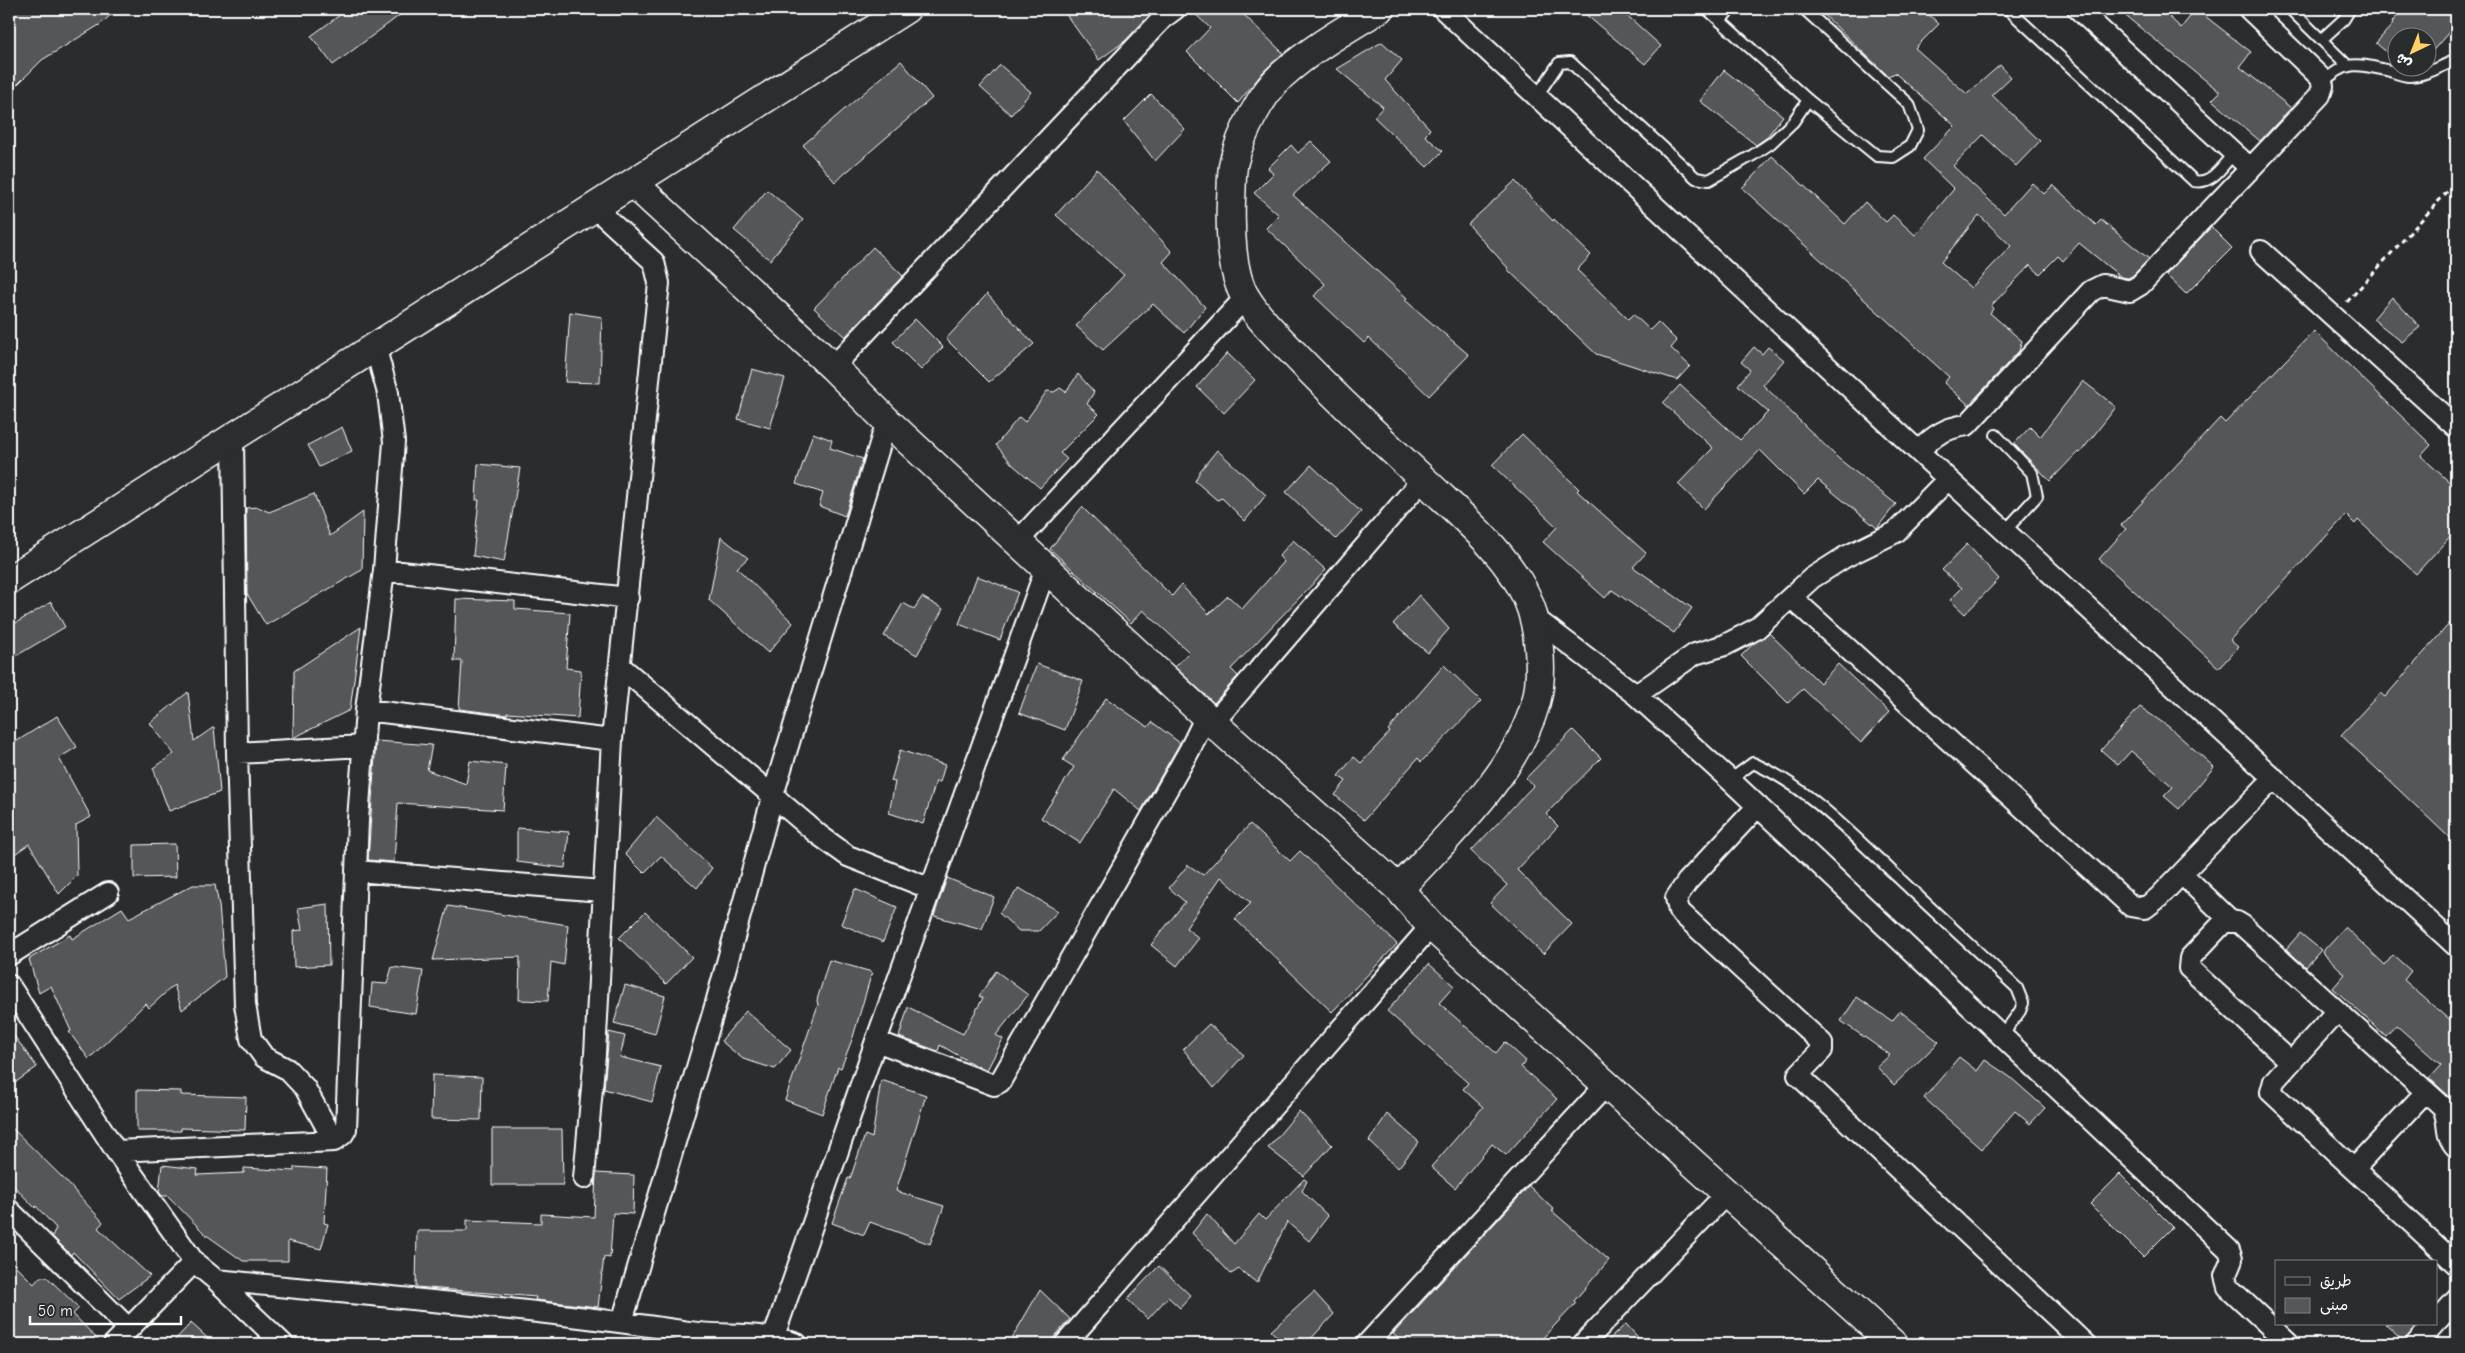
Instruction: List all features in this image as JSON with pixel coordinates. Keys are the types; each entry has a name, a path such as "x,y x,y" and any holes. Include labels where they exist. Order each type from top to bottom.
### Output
{"street":[{"path":"9,580 906,9"},
{"path":"833,367 1163,18 1174,9"},
{"path":"1379,9 1329,40 1281,76 1248,123 1233,164 1230,225 1238,276 1245,298 1278,337 1337,398 1473,526 1526,596 1536,619 1539,663 1537,700 1524,730 1504,767 1482,797 1399,889"},
{"path":"1443,9 1948,479 2456,946"},
{"path":"2078,9 2250,168"},
{"path":"1919,451 1933,436 1948,428 1967,425 2096,287 2111,285 2130,291 2140,285 2320,94 2323,82 2249,9"},
{"path":"633,183 833,367 887,421 1210,720 1399,889 1431,926 1893,1344"},
{"path":"584,1178 595,1054 602,891 612,740 660,284 654,262 594,207"},
{"path":"2262,251 2456,428"},
{"path":"1018,541 1245,298"},
{"path":"116,1151 334,1141 346,1129 356,870 366,710 384,570 394,442 388,393 375,346"},
{"path":"622,1322 716,1003 773,795 887,421"},
{"path":"233,436 237,753 245,1005 251,1039 264,1057 287,1069 305,1088 334,1141"},
{"path":"876,1041 994,1085 1000,1082 1189,751 1210,720 1423,479"},
{"path":"1636,695 1694,654 1725,645 1756,629 1812,578 1845,557 1896,532 1948,479"},
{"path":"774,1336 876,1041 1046,568"},
{"path":"384,570 628,598"},
{"path":"1791,597 2132,906 2145,908 2158,898 2274,778"},
{"path":"1536,619 1636,695 1730,780 2229,1250 2232,1259 2225,1276 2228,1287 2289,1344"},
{"path":"621,667 819,835 848,856 931,889"},
{"path":"366,710 612,740"},
{"path":"237,753 364,746"},
{"path":"1758,806 1687,882 1676,898 1679,911 1822,1044 1822,1050 1798,1075 2085,1344"},
{"path":"356,870 602,891"},
{"path":"2182,874 2231,921 2242,925 2426,1092 2446,1112 2448,1137 2456,1147"},
{"path":"9,955 108,893"},
{"path":"2231,921 2220,924 2190,958 2189,968 2291,1062"},
{"path":"1065,1344 1431,926"},
{"path":"9,985 116,1151 194,1262 216,1280 283,1344"},
{"path":"2337,1011 2271,1084 2273,1096 2456,1264"},
{"path":"1368,1344 1607,1084"},
{"path":"2354,1169 2426,1092"},
{"path":"1583,1344 1727,1193"},
{"path":"9,1210 128,1328"},
{"path":"114,1344 194,1262"},
{"path":"216,1280 622,1322 704,1334 774,1336 797,1344"},
{"path":"2438,1320 2456,1300"},
{"path":"2416,1344 2432,1326"}],"lane":[{"path":"1708,9 1808,100 1877,156 1893,157 1910,146 1918,130 1909,104 1804,9"},
{"path":"1720,20 1730,9"},
{"path":"2008,9 2194,180 2206,181 2211,178 2234,153"},
{"path":"2290,9 2347,65"},
{"path":"2321,40 2344,18 2350,9"},
{"path":"2323,82 2335,71 2347,65 2366,66 2408,76 2425,73 2456,60"},
{"path":"1537,96 1559,63 1570,62 1696,178 1709,180 1771,143 1793,122 1808,100"},
{"path":"1996,436 2032,473 2037,496 2005,531"},
{"path":"1730,780 1753,763 1778,774 1810,798 2017,988 2023,1003 2020,1011 2002,1036"}],"path":[{"path":"2334,316 2456,182"}],"building":[{"path":"9,9 117,9 101,24 42,60 9,93"},
{"path":"348,9 408,9 333,65 311,36"},
{"path":"1062,9 1156,9 1125,41 1099,60"},
{"path":"1190,9 1238,9 1283,53 1263,72 1238,103 1187,52 1210,28"},
{"path":"1579,9 1620,9 1661,46 1645,64"},
{"path":"1818,9 1923,9 1939,24 1915,48 1967,94 2000,65 2011,77 1992,95 2040,141 2016,166 1983,135 1953,166 2004,214 2032,183 2044,194 2053,185 2096,225 2101,220 2149,259 2132,276 2128,278 2121,277 2079,243 2063,261 2058,256 2040,274 2030,265 1991,306 1993,309 1990,313 2022,341 2019,351 1969,405 1944,383 1949,377 1742,188 1772,156 1845,224 1865,202 1886,222 1893,215 1915,235 1954,189 1923,159 1955,126 1895,73 1888,76","holes":["1979,215 2011,246 1971,288 1941,262"]},
{"path":"2117,9 2161,9 2181,28 2196,9 2251,52 2240,67 2291,108 2260,141 2212,100 2220,92"},
{"path":"2403,9 2456,9 2456,24 2438,45 2438,28 2389,28 2393,24 2392,22"},
{"path":"2388,30 2388,53 2376,43"},
{"path":"1382,42 1402,60 1385,80 1430,129 1425,136 1443,151 1427,167 1374,117 1383,107 1337,69"},
{"path":"901,61 932,98 835,182 803,145"},
{"path":"1000,65 1031,92 1011,115 980,87"},
{"path":"1724,70 1783,116 1766,138 1756,145 1700,101"},
{"path":"1151,94 1185,129 1155,161 1124,121"},
{"path":"1311,141 1331,161 1293,195 1407,298 1405,300 1469,355 1429,396 1369,338 1364,343 1314,296 1325,284 1266,228 1279,215 1254,193 1273,174 1268,168 1291,145 1298,153"},
{"path":"1097,169 1172,252 1163,262 1205,307 1184,333 1153,304 1103,350 1076,326 1124,275 1056,215"},
{"path":"1515,181 1553,221 1554,219 1591,255 1577,270 1628,319 1633,314 1650,330 1658,322 1677,341 1671,348 1690,366 1677,380 1596,354 1507,269 1468,224"},
{"path":"767,190 803,220 770,260 734,230"},
{"path":"2211,227 2232,248 2186,294 2166,275"},
{"path":"873,247 903,276 845,337 814,308"},
{"path":"987,294 1034,344 989,382 946,339"},
{"path":"2392,297 2420,327 2402,342 2373,319"},
{"path":"570,312 602,317 600,383 565,382"},
{"path":"915,319 943,347 921,370 893,342"},
{"path":"2314,331 2431,445 2421,456 2456,488 2456,530 2416,574 2358,520 2355,524 2346,515 2230,640 2238,647 2219,668 2099,559 2126,529 2121,525 2220,418 2225,423"},
{"path":"1754,347 1762,354 1768,347 1784,360 1763,385 1839,459 1896,504 1877,528 1818,480 1804,494 1760,450 1704,509 1678,484 1713,448 1663,403 1680,385 1740,440 1768,412 1738,385 1750,370 1741,362"},
{"path":"1227,353 1255,380 1224,413 1197,387"},
{"path":"752,369 785,378 770,428 738,419"},
{"path":"1078,374 1094,392 1087,404 1099,414 1060,453 1067,459 1040,488 1013,465 996,445 1019,417 1025,422 1047,391 1054,392 1060,388 1066,392"},
{"path":"2083,381 2116,407 2080,453 2078,452 2050,481 2014,444 2030,427 2040,437"},
{"path":"342,427 352,451 319,467 308,445"},
{"path":"813,433 832,440 830,448 863,459 845,516 819,506 823,493 796,484"},
{"path":"1522,434 1579,489 1577,491 1646,553 1633,567 1692,608 1674,633 1612,590 1605,598 1543,542 1557,527 1492,465"},
{"path":"1217,450 1266,495 1245,521 1222,498 1217,500 1195,481 1200,471"},
{"path":"478,464 520,468 504,562 473,556 479,500 476,500"},
{"path":"1311,465 1361,512 1336,539 1286,492"},
{"path":"314,494 330,536 363,512 362,570 266,625 247,594 246,508 258,507 269,512"},
{"path":"1082,507 1172,596 1181,585 1209,614 1228,596 1242,609 1284,562 1279,556 1293,540 1326,570 1231,669 1238,676 1214,703 1175,667 1189,652 1143,610 1131,623 1050,549"},
{"path":"721,537 748,558 737,568 793,623 768,653 709,600"},
{"path":"1967,544 1999,579 1965,614 1950,600 1962,588 1942,570"},
{"path":"977,576 1018,592 1000,640 959,624"},
{"path":"1419,595 1449,629 1428,653 1393,624"},
{"path":"922,597 943,609 917,655 884,636 903,603 914,609"},
{"path":"456,599 515,601 515,609 570,613 566,668 581,670 578,718 507,713 507,715 459,709 462,661 454,661"},
{"path":"51,602 65,627 9,660 9,627"},
{"path":"2456,616 2456,844 2341,735 2380,693 2385,697"},
{"path":"361,627 350,710 293,738 294,671"},
{"path":"1769,633 1820,683 1838,664 1889,712 1861,743 1803,689 1788,703 1741,656 1753,644"},
{"path":"1037,664 1083,681 1065,730 1019,713"},
{"path":"1444,665 1481,701 1421,762 1418,758 1364,820 1335,795 1346,781 1338,776 1354,757 1361,763 1390,732 1388,730"},
{"path":"188,692 194,741 214,727 220,792 169,811 153,768 174,754 150,723"},
{"path":"1106,698 1148,727 1152,722 1180,743 1141,811 1114,789 1080,843 1041,818 1074,767 1063,760"},
{"path":"2140,707 2169,727 2214,767 2179,809 2164,796 2173,787 2131,751 2118,765 2101,750"},
{"path":"57,716 77,747 59,758 91,817 76,825 77,876 59,894 29,844 9,858 9,746"},
{"path":"1573,730 1601,758 1546,814 1558,826 1517,870 1572,924 1543,954 1490,903 1507,885 1471,851 1533,786 1526,778"},
{"path":"376,741 432,745 427,770 466,784 470,761 506,765 503,810 398,803 394,862 368,860"},
{"path":"900,750 945,765 940,782 936,781 923,824 889,813 895,782 891,781"},
{"path":"656,817 712,868 697,888 661,856 644,873 625,854"},
{"path":"1250,824 1290,861 1300,851 1397,944 1332,1012 1235,919 1251,903 1221,877 1186,928 1199,938 1177,966 1151,945 1185,902 1169,888 1188,865 1203,875"},
{"path":"517,828 569,832 565,868 517,862"},
{"path":"175,844 176,877 134,878 134,845"},
{"path":"947,878 994,897 982,929 934,916"},
{"path":"193,885 215,885 219,905 225,977 182,1010 174,985 149,1008 146,1003 89,1059 69,1032 71,1031 51,986 39,993 29,959 70,935 72,939 122,908 129,918"},
{"path":"1019,888 1058,911 1039,931 1019,931 999,913"},
{"path":"855,889 897,907 883,942 841,924"},
{"path":"328,904 329,965 294,967 293,931 302,930 298,908"},
{"path":"448,906 568,925 564,965 551,962 548,1001 519,1000 520,957 433,960"},
{"path":"645,912 692,957 666,984 619,938"},
{"path":"2345,927 2385,965 2393,955 2411,971 2404,980 2456,1026 2456,1109 2450,1097 2429,1078 2441,1065 2396,1025 2386,1036 2333,988 2345,974 2322,952"},
{"path":"2300,933 2321,950 2306,967 2286,949"},
{"path":"829,960 872,972 853,1037 841,1068 838,1067 822,1114 785,1100 818,1005 817,1000"},
{"path":"1429,964 1454,986 1439,1003 1496,1053 1505,1042 1526,1061 1521,1067 1557,1099 1506,1155 1492,1144 1455,1188 1431,1167 1483,1107 1463,1089 1468,1083 1387,1011"},
{"path":"392,967 423,971 416,1014 370,1007 372,983 387,984"},
{"path":"996,971 1028,995 996,1035 1003,1039 987,1070 940,1045 938,1051 899,1037 908,1007 963,1034 983,998 979,996"},
{"path":"625,985 665,996 655,1034 614,1023"},
{"path":"1857,997 1892,1021 1900,1011 1939,1042 1894,1085 1877,1067 1890,1055 1841,1021"},
{"path":"746,1011 791,1050 775,1069 743,1059 721,1041"},
{"path":"1209,1024 1244,1055 1214,1088 1183,1049"},
{"path":"9,1029 37,1067 9,1087"},
{"path":"609,1032 625,1036 620,1057 661,1067 652,1102 604,1089"},
{"path":"1959,1057 1977,1071 1985,1060 2010,1077 2045,1108 2030,1124 2015,1111 1982,1149 1924,1098"},
{"path":"432,1075 482,1077 481,1120 431,1119"},
{"path":"881,1080 926,1095 896,1191 944,1206 930,1244 870,1222 864,1235 832,1223 865,1135 872,1138"},
{"path":"137,1090 181,1091 181,1095 246,1097 245,1130 181,1128 181,1131 137,1131"},
{"path":"1299,1111 1332,1145 1304,1176 1268,1148"},
{"path":"1387,1114 1419,1142 1398,1168 1369,1141"},
{"path":"9,1125 64,1179 103,1222 98,1228 150,1276 119,1299 73,1252 71,1255 52,1236 56,1228 9,1181"},
{"path":"492,1129 562,1129 563,1185 492,1185"},
{"path":"162,1165 198,1169 197,1175 244,1173 244,1168 294,1171 294,1167 327,1169 324,1223 328,1224 321,1249 288,1241 288,1261 243,1261 205,1234 168,1196 162,1196 159,1192"},
{"path":"596,1173 634,1175 633,1214 613,1213 610,1258 604,1257 598,1307 535,1300 536,1297 416,1287 417,1231 467,1231 467,1220 541,1223 541,1214 594,1217"},
{"path":"2120,1174 2173,1227 2143,1257 2090,1204"},
{"path":"1304,1179 1307,1181 1302,1191 1328,1216 1309,1241 1287,1222 1257,1283 1239,1269 1231,1274 1192,1233 1207,1214 1234,1244 1259,1214 1265,1220"},
{"path":"1529,1186 1554,1210 1552,1211 1609,1260 1574,1301 1576,1303 1537,1344 1404,1344 1393,1334"},
{"path":"9,1259 34,1284 40,1277 47,1277 79,1308 73,1314 102,1344 9,1344"},
{"path":"1159,1266 1191,1296 1180,1308 1168,1297 1148,1319 1127,1299"},
{"path":"1040,1290 1070,1319 1048,1344 1020,1344 1012,1338"},
{"path":"1314,1292 1334,1314 1306,1344 1285,1344 1271,1331"},
{"path":"191,1323 214,1344 171,1344"},
{"path":"1626,1324 1644,1344 1604,1344"},
{"path":"2387,1326 2416,1326 2404,1342"}]}
